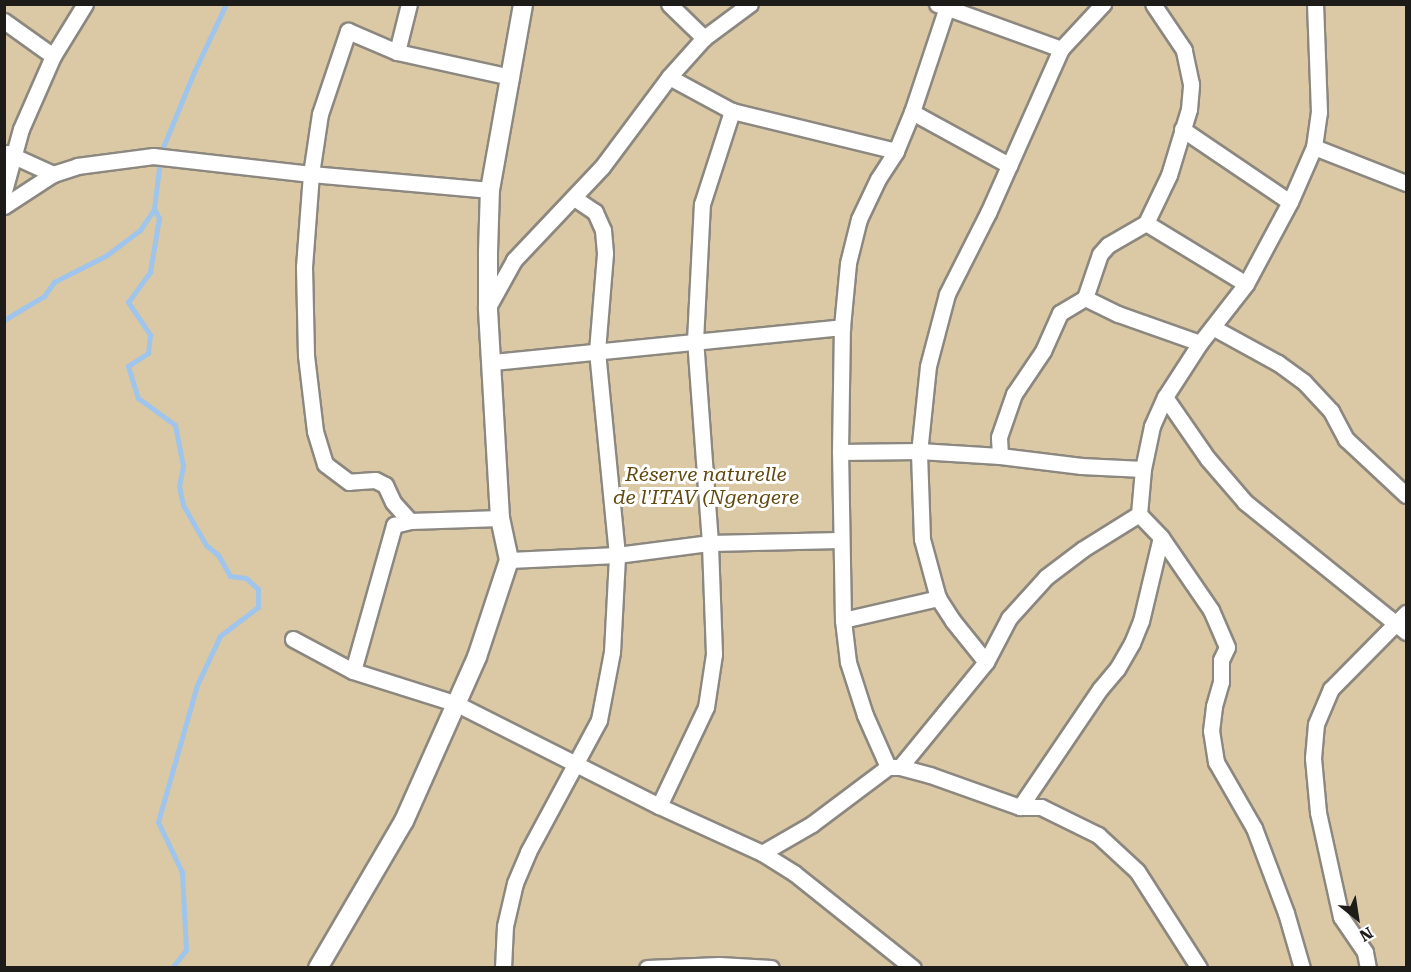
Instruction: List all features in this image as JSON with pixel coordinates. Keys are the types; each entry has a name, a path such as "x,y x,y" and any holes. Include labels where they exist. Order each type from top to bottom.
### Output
{"street":[{"path":"4,191 9,155 53,56 85,4"},
{"path":"397,52 409,4"},
{"path":"318,968 404,821 477,657 509,560 500,518 493,362 488,307 490,190 524,4"},
{"path":"669,4 704,38"},
{"path":"488,307 514,260 602,167 669,77 704,38 750,4"},
{"path":"986,662 938,598 922,539 919,451 928,366 947,294 1009,165 1060,49 1103,4"},
{"path":"1000,456 999,437 1014,394 1043,351 1060,313 1085,298 1100,254 1108,245 1146,223 1169,175 1189,109 1191,84 1184,50 1153,4"},
{"path":"1302,968 1286,913 1254,828 1216,762 1211,731 1214,706 1221,682 1221,660 1227,647 1211,610 1161,537 1139,514 1143,469 1152,426 1164,397 1200,343 1214,328 1246,284 1290,202 1314,147 1319,112 1316,4"},
{"path":"1060,49 944,6 912,112 896,151 878,179 859,219 848,263 842,327 840,540 843,620 848,662 865,715 894,767 930,775 1020,807 1041,807 1098,835 1137,871 1199,968"},
{"path":"4,21 53,56"},
{"path":"410,521 393,502 386,485 375,480 349,482 325,464 315,431 306,355 304,267 311,174 320,114 348,32 397,52 511,77"},
{"path":"669,77 732,111 896,151"},
{"path":"659,806 710,695 714,654 710,543 695,342 702,204 732,111"},
{"path":"912,112 1009,165"},
{"path":"1182,129 1290,202"},
{"path":"1314,147 1407,183"},
{"path":"9,155 53,174"},
{"path":"4,206 53,174 77,166 153,156 311,174 490,190"},
{"path":"503,968 505,926 515,883 528,852 574,762 599,720 612,652 617,555 597,351 604,290 603,230 595,212 574,198"},
{"path":"1146,223 1246,284"},
{"path":"1085,298 1118,314 1200,343"},
{"path":"493,362 842,327"},
{"path":"1214,328 1278,363 1304,382 1331,411 1346,439 1407,495"},
{"path":"1164,397 1208,459 1245,502 1401,628"},
{"path":"840,452 919,451 1000,456 1081,466 1143,469"},
{"path":"762,853 812,824 894,767 986,662 1009,618 1046,577 1083,549 1139,514"},
{"path":"353,671 394,525 410,521 500,518"},
{"path":"1020,807 1132,644 1141,621 1161,537"},
{"path":"509,560 617,555 710,543 840,540"},
{"path":"843,620 938,598"},
{"path":"1368,968 1365,952 1341,917 1318,812 1313,758 1316,724 1331,689 1401,628 1407,613"},
{"path":"294,639 353,671 457,704 659,806 762,853 794,873 913,968"},
{"path":"647,968 719,965 771,968"}],"green space":[{"name":"Réserve naturelle de l'ITAV (Ngengere","path":"5,5 1406,5 1406,968 5,968"}],"waterway":[{"path":"4,320 44,296 54,282 107,255 140,230 154,209 161,152 194,72 226,4"},
{"path":"154,209 159,218 150,272 128,302 150,335 148,353 128,366 138,398 175,425 183,466 179,486 183,505 206,545 218,555 230,576 246,578 258,589 258,607 220,636 197,685 158,822 182,872 186,950 172,968"}]}
